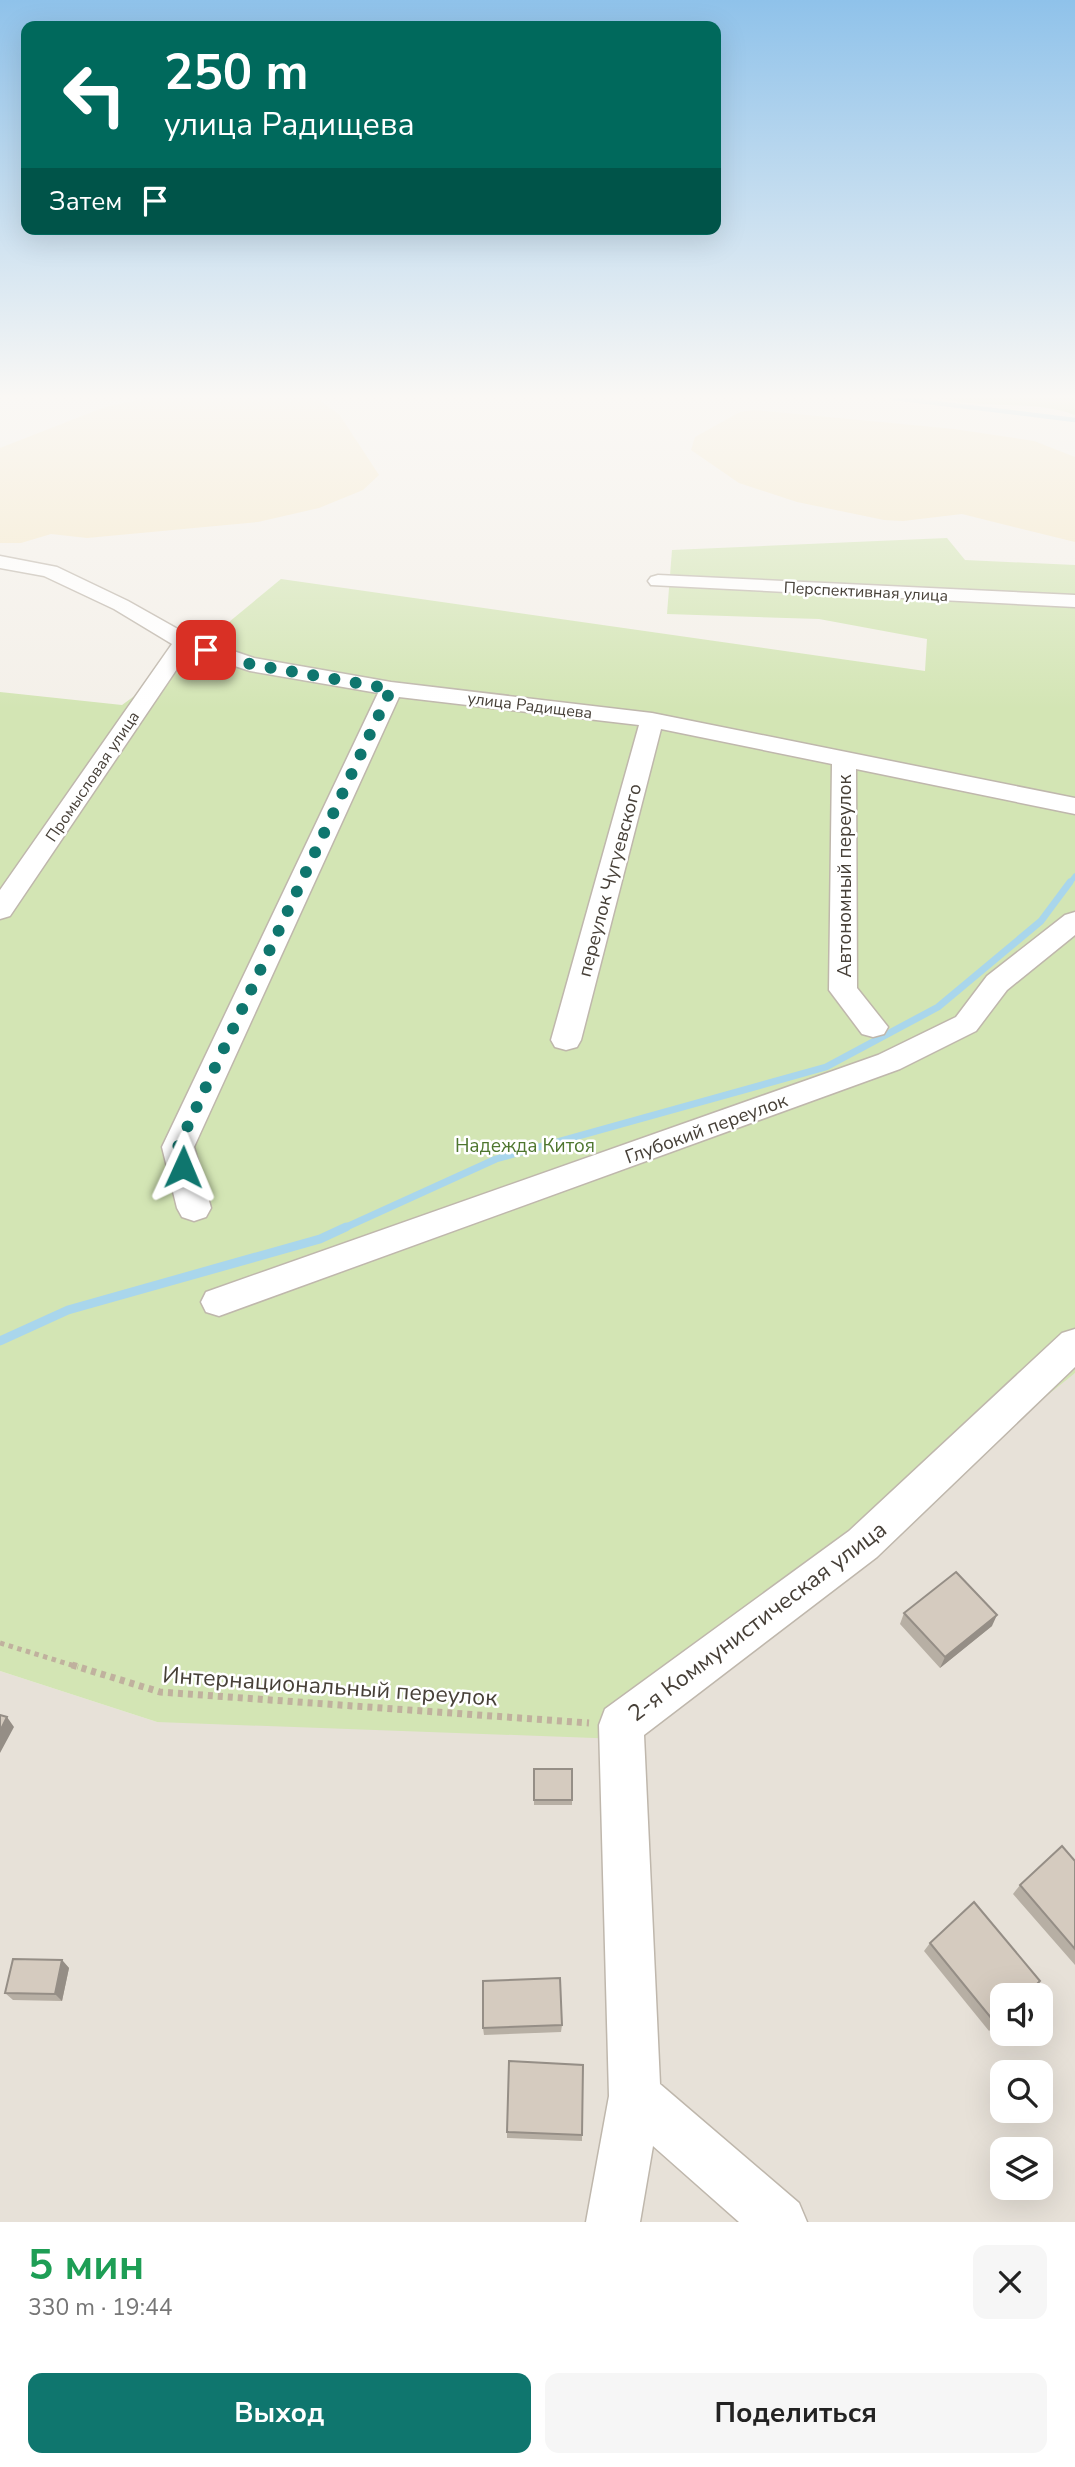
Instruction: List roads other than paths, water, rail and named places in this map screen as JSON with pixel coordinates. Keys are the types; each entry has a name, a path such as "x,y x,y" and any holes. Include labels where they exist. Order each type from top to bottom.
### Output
{"street":[{"name":"улица Радищева","path":"0,562 50,571 121,605 184,642 250,664 391,689 652,719 1075,806"},
{"name":"Перспективная улица","path":"657,581 1075,601"},
{"name":"Промысловая улица","path":"0,910 184,642"},
{"path":"194,1208 178,1147 391,689"},
{"name":"переулок Чугуевского","path":"566,1040 652,719"},
{"name":"Автономный переулок","path":"844,757 843,990 873,1027"},
{"name":"Глубокий переулок","path":"219,1302 889,1062 966,1024 997,983 1075,921"},
{"name":"2-я Коммунистическая улица","path":"635,2096 621,1725 863,1544 1075,1345"},
{"path":"613,2222 635,2096"},
{"path":"635,2096 780,2222"}],"waterway":[{"path":"1069,884 1075,876"},
{"path":"342,1229 496,1159 826,1067 938,1007 1041,921 1070,882"},
{"path":"0,1341 68,1310 320,1239 346,1227"}],"park label":[{"name":"Надежда Китоя","path":"525,1145"}]}
